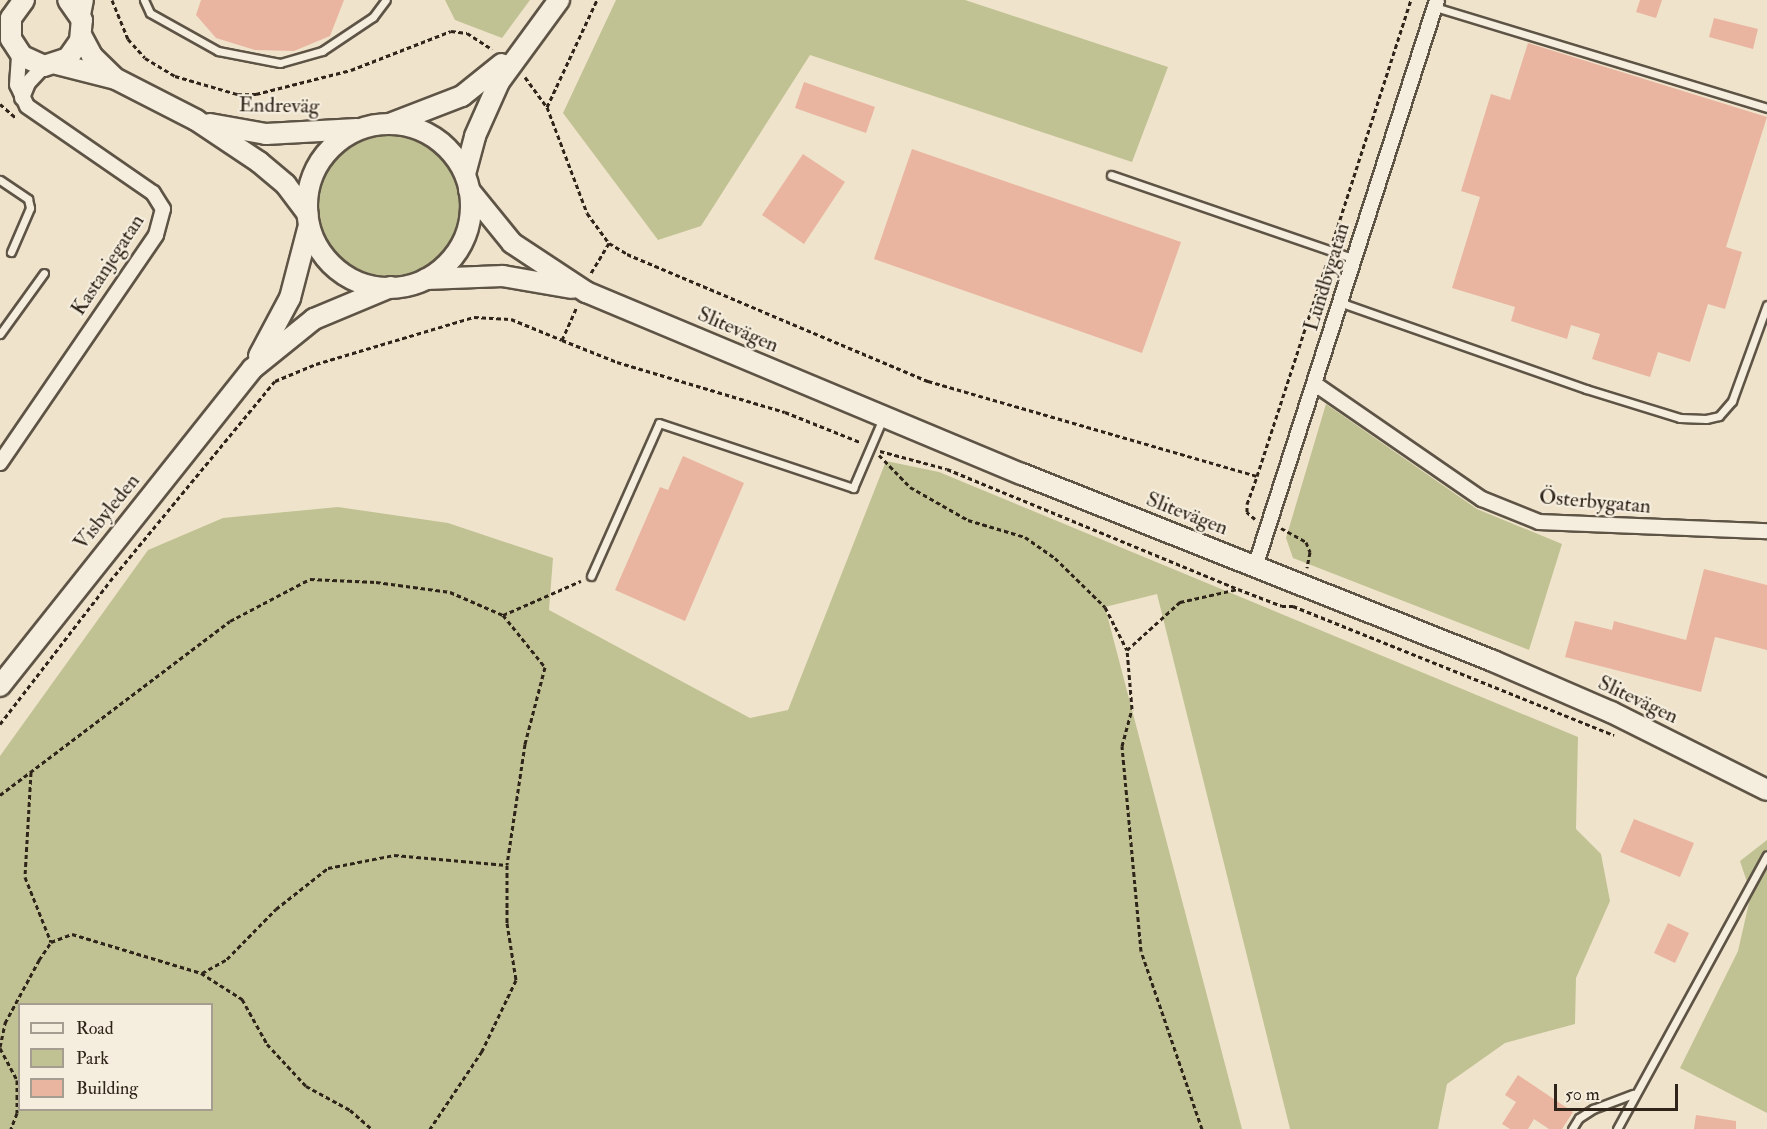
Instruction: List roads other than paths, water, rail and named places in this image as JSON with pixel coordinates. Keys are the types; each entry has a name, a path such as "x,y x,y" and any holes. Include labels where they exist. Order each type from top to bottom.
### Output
{"main road":[{"path":"0,2 23,0"},
{"path":"19,53 5,28 23,0"},
{"name":"Endreväg","path":"68,0 92,56 116,79"},
{"path":"522,46 462,96 389,124 363,128 339,141 320,162 310,187 309,219 320,249 339,270 363,283 391,287 426,279 447,263 462,242 470,217 467,182 485,109 522,46 559,0"},
{"path":"51,65 71,56 82,29"},
{"name":"Endreväg","path":"19,53 28,61 116,79 196,120 259,162 286,185 309,219"},
{"name":"Endreväg","path":"196,120 229,129 266,134 363,128"},
{"path":"389,124 415,128 438,140 467,182"},
{"name":"Slitevägen","path":"467,182 512,243 584,291 883,418 1611,712 1767,790"},
{"name":"Visbyleden","path":"0,686 252,369 290,298 309,219"},
{"name":"Slitevägen","path":"426,279 503,276 584,291"},
{"name":"Visbyleden","path":"252,369 314,319 391,287"}],"street":[{"path":"82,29 86,0"},
{"name":"Lundbygatan","path":"1255,567 1342,303 1436,4"},
{"path":"19,53 17,86 22,98"},
{"path":"22,98 32,78 51,65"},
{"name":"Kastanjegatan","path":"0,463 156,235 163,209 153,193 38,117 22,98"},
{"name":"Österbygatan","path":"1315,384 1482,499 1539,522 1767,531"}],"lane":[{"path":"144,0 150,13 218,51 280,63 322,51 373,17 386,0"},
{"path":"1436,4 1767,108"},
{"path":"1111,175 1355,259"},
{"path":"0,180 28,199 30,208 11,252"},
{"path":"0,334 44,273"},
{"path":"1342,303 1586,389 1680,418 1706,419 1719,416 1732,401 1767,305"},
{"path":"591,576 659,423 853,488 883,418"},
{"path":"1617,1129 1633,1094 1767,855"},
{"path":"1572,1129 1579,1118 1593,1109 1633,1094"}]}
